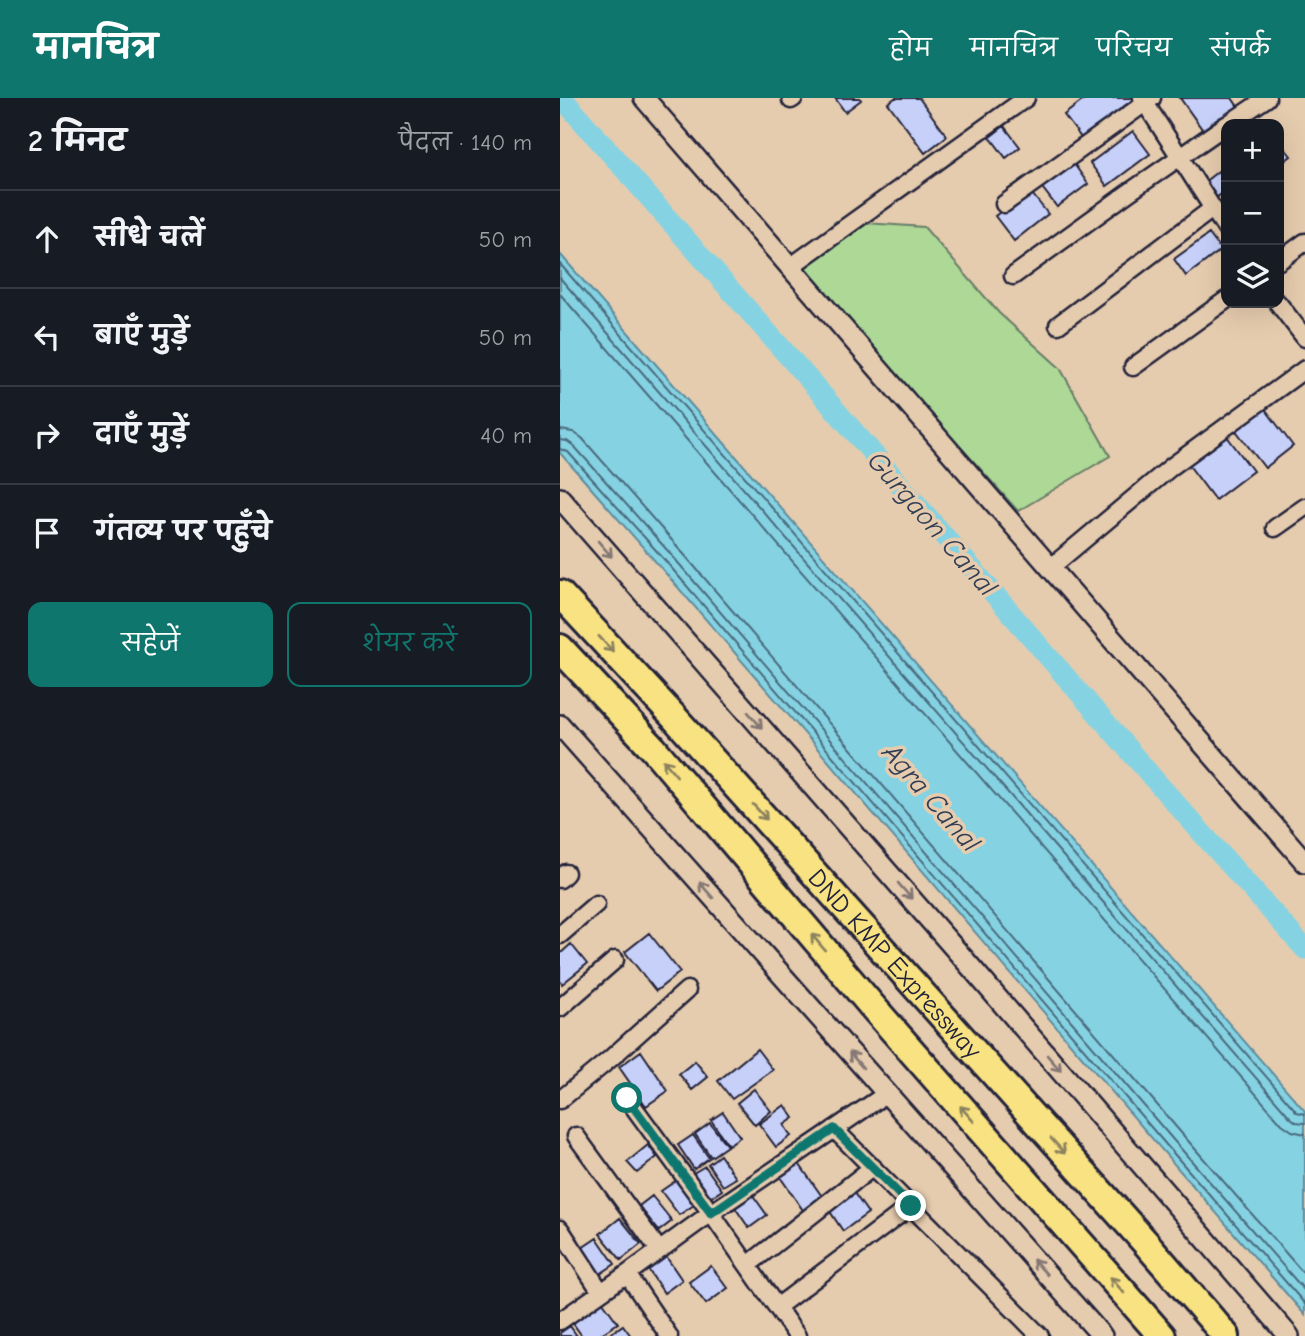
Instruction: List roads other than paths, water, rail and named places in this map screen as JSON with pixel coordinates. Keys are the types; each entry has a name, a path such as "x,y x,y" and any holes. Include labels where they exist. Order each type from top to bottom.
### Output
{"highway":[{"name":"DND KMP Expressway","path":"560,594 692,737 1226,1336"},
{"name":"DND KMP Expressway","path":"560,648 653,748 881,1016 1162,1336"}],"street":[{"path":"644,98 1305,862"},
{"path":"790,267 1026,98"},
{"path":"1236,119 1267,98"},
{"path":"1004,204 1146,100 1221,222"},
{"path":"1013,276 1221,129"},
{"path":"1058,325 1212,209"},
{"path":"1284,257 1305,242"},
{"path":"1133,367 1221,304"},
{"path":"1282,308 1305,338"},
{"path":"1050,568 1177,463 1305,369"},
{"path":"560,498 963,957 1289,1336"},
{"path":"1275,528 1305,507"},
{"path":"560,725 1102,1336"},
{"path":"560,935 596,904"},
{"path":"560,1008 615,960"},
{"path":"560,1100 687,990"},
{"path":"560,1321 711,1213 886,1094"},
{"path":"627,1098 797,1336"},
{"path":"834,1129 1040,1336"},
{"path":"576,1136 659,1250"},
{"path":"748,1265 873,1167"},
{"path":"777,1307 911,1206"},
{"path":"560,1229 601,1292"},
{"path":"628,1274 669,1336"}],"water":[{"name":"Agra Canal","path":"560,254 1305,1111 1305,1315 748,667 560,453"}],"waterway":[{"name":"Gurgaon Canal","path":"562,98 1305,949"}]}
